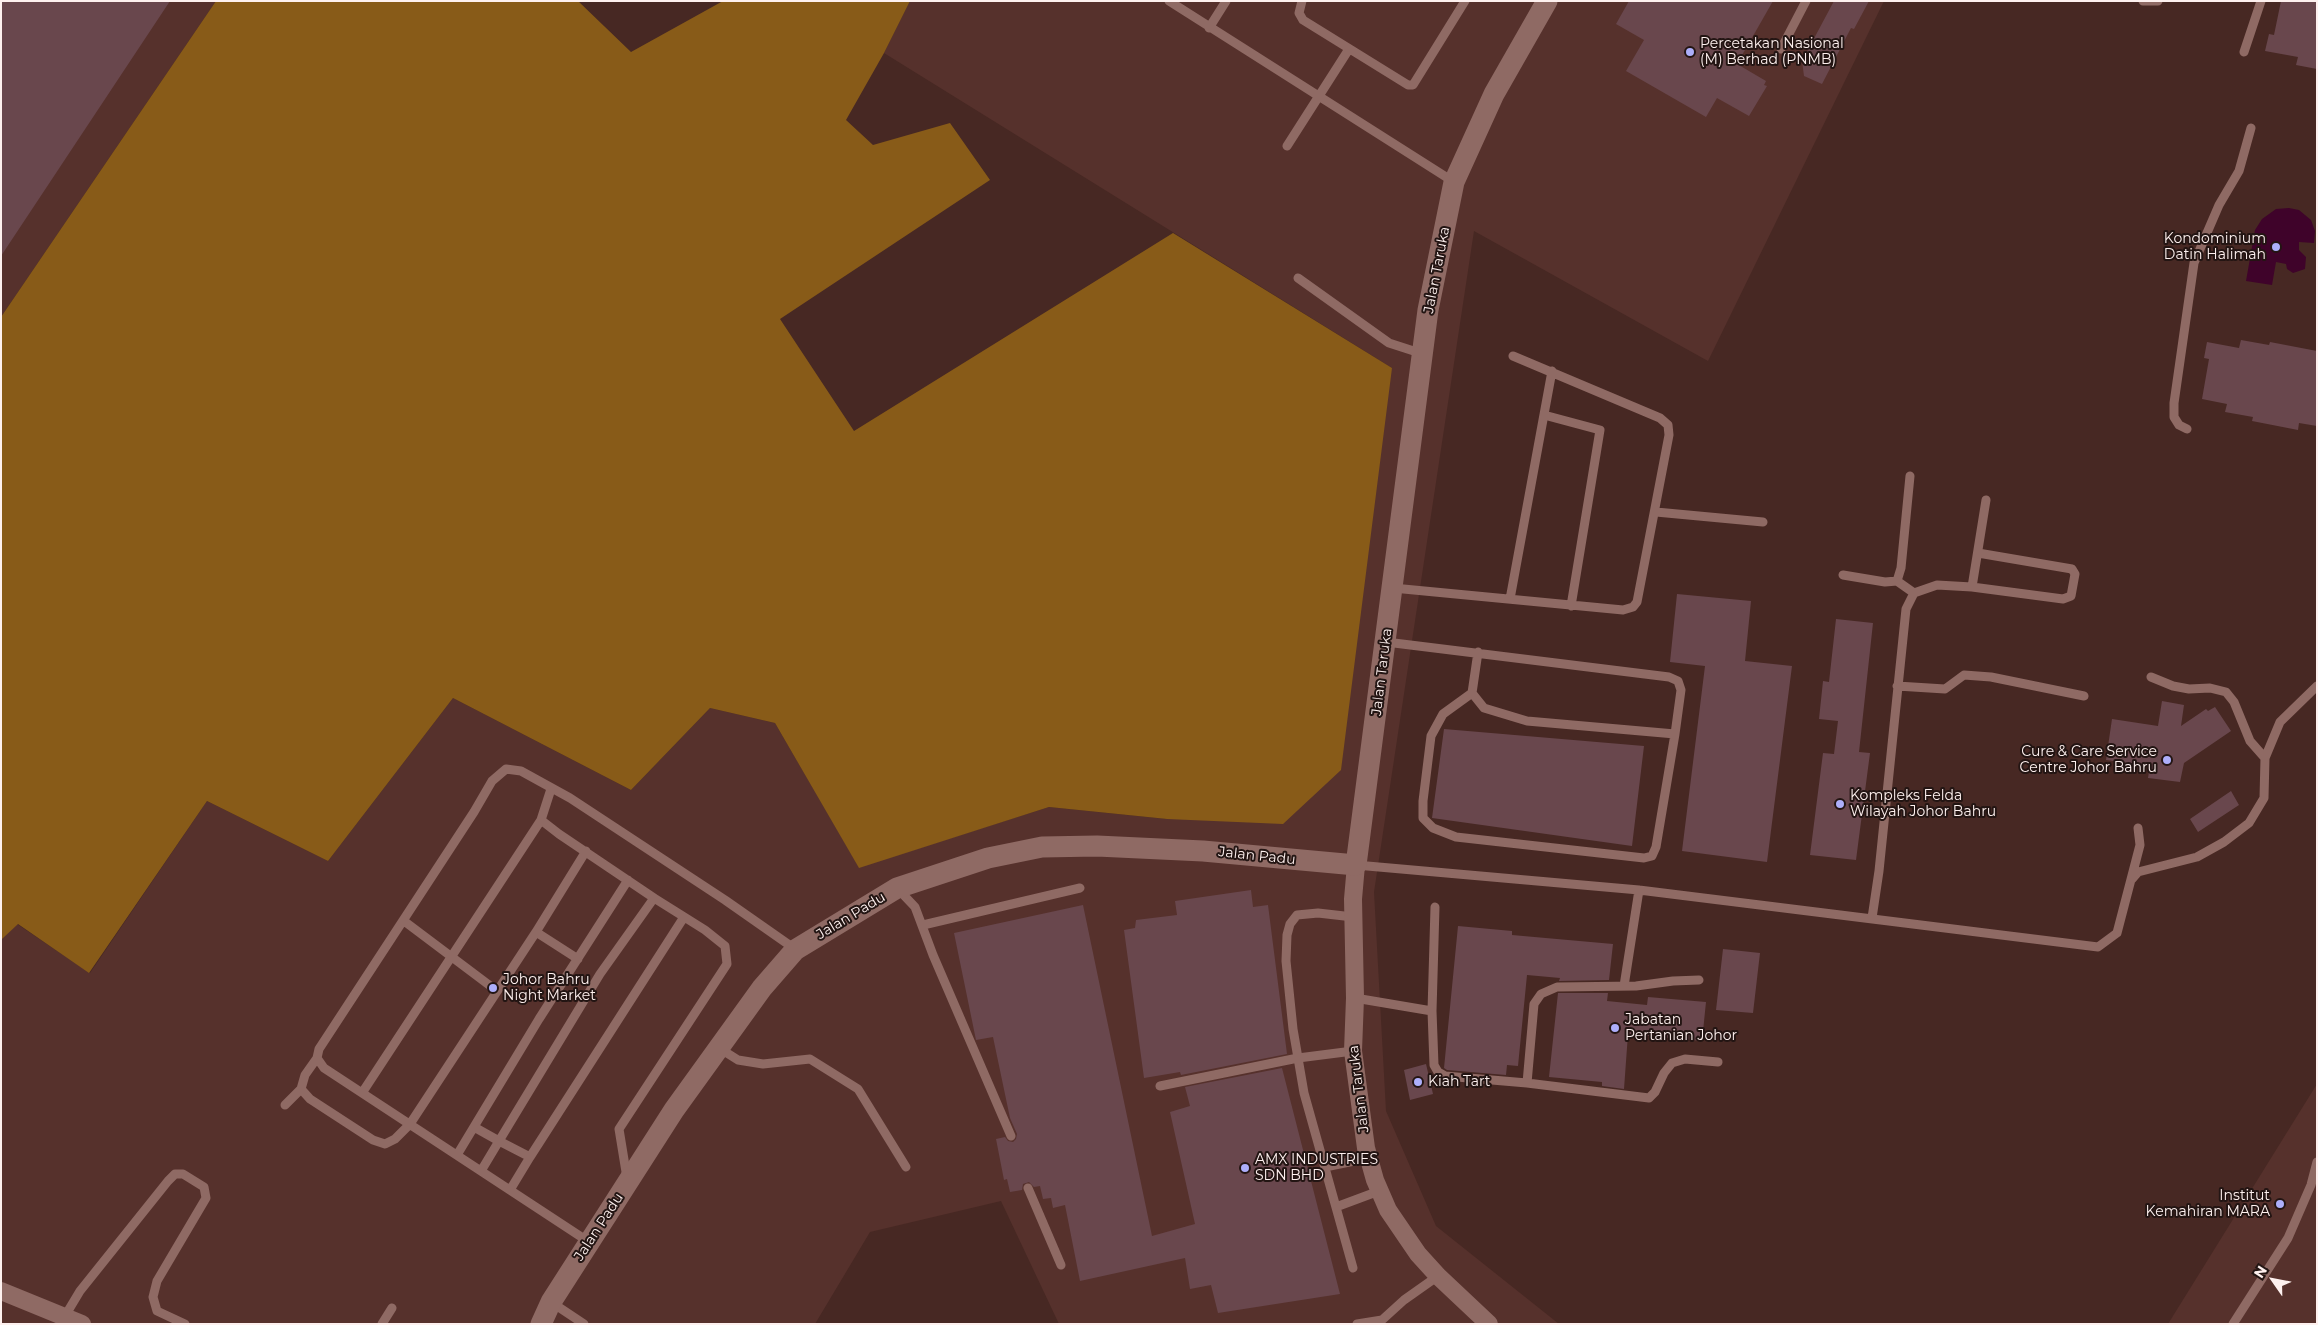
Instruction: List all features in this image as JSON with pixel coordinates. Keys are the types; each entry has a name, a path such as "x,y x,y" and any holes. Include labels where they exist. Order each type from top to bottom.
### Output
{"street":[{"name":"Jalan Taruka","path":"1489,1324 1438,1276 1418,1254 1388,1210 1379,1191 1369,1158 1353,1051 1355,998 1353,917 1356,865 1428,310 1454,182 1494,94 1547,1"},
{"name":"Jalan Padu","path":"540,1324 551,1302 674,1110 762,988 795,950 897,888 988,858 1042,848 1097,846 1203,851 1356,865"},
{"path":"1,1291 82,1324"}],"lane":[{"path":"1170,1 1209,28 1454,182"},
{"path":"1209,28 1226,1"},
{"path":"1302,1 1299,13 1303,20 1408,85 1413,85 1465,1"},
{"path":"1781,49 1806,1"},
{"path":"2143,1 2154,3 2158,1"},
{"path":"2244,52 2261,1"},
{"path":"1287,146 1349,49"},
{"path":"2188,429 2179,425 2174,417 2174,403 2194,262 2219,205 2239,171 2251,128"},
{"path":"1298,278 1389,343 1423,354"},
{"path":"1393,588 1623,610 1633,607 1639,597 1669,435 1668,425 1660,418 1513,356"},
{"path":"1510,599 1552,371"},
{"path":"1544,416 1600,430 1571,606"},
{"path":"1897,581 1901,568 1910,476"},
{"path":"1972,587 1986,500"},
{"path":"1656,512 1762,522"},
{"path":"1872,918 1879,871 1906,609 1914,594 1937,585 1972,587 2063,599 2071,596 2075,574 2069,568 1978,553"},
{"path":"1843,575 1885,582 1897,581 1914,594"},
{"path":"1385,642 1478,652 1669,676 1678,681 1681,690 1675,734 1656,847 1652,856 1644,858 1456,837 1433,828 1423,818 1423,801 1431,736 1443,714 1472,692 1478,652"},
{"path":"1897,686 1944,689 1964,675 1991,677 2084,696"},
{"path":"2151,677 2173,686 2189,689 2210,688 2226,692 2234,702 2250,741 2264,758"},
{"path":"2129,883 2138,872 2197,857 2224,842 2250,824 2264,798 2264,758 2280,722 2317,686"},
{"path":"1472,692 1484,708 1527,721 1675,734"},
{"path":"285,1105 301,1089 305,1075 318,1058 319,1049 404,921 492,781 506,770 521,771 570,798 725,900 795,950"},
{"path":"362,1093 541,820 551,789"},
{"path":"541,820 654,898 705,930 725,946 727,964 619,1128 628,1183"},
{"path":"1356,865 1639,890 2098,946 2116,933 2140,845 2138,828"},
{"path":"301,1089 310,1099 373,1140 384,1144 395,1138 410,1124 536,932 586,851"},
{"path":"457,1156 628,880"},
{"path":"897,888 915,907 933,955 1011,1136"},
{"path":"923,926 1080,888"},
{"path":"1624,986 1639,890"},
{"path":"480,1171 600,974 654,898"},
{"path":"1434,907 1432,1011 1434,1065 1438,1072 1445,1076 1528,1083 1649,1098 1655,1092 1664,1072 1672,1063 1686,1059 1718,1062"},
{"path":"1353,917 1318,912 1297,914 1290,924 1287,935 1286,961 1292,1029 1304,1094 1353,1268"},
{"path":"510,1190 684,917"},
{"path":"404,921 497,991"},
{"path":"536,932 578,959"},
{"path":"1528,1083 1534,1004 1541,994 1557,987 1612,984 1624,986 1699,980"},
{"path":"1355,998 1432,1011"},
{"path":"719,1048 738,1060 763,1064 810,1059 858,1089 906,1167"},
{"path":"1160,1086 1298,1058 1353,1051"},
{"path":"318,1058 324,1068 589,1242"},
{"path":"474,1127 530,1158"},
{"path":"1325,1167 1369,1158"},
{"path":"2233,1324 2288,1238 2311,1185 2317,1162"},
{"path":"65,1316 80,1291 168,1181 175,1174 183,1174 204,1187 206,1198 157,1281 153,1298 157,1311 185,1324"},
{"path":"1028,1188 1061,1265"},
{"path":"1336,1207 1379,1191"},
{"path":"1357,1324 1385,1322 1404,1300 1438,1276"},
{"path":"551,1302 584,1324"},
{"path":"382,1324 392,1308"}],"shaded area":[{"path":"1,1 216,1 1,317"},
{"path":"216,1 578,1 631,52 723,1 910,1 884,53 846,120 873,145 950,123 990,180 780,319 854,431 1173,233 1392,368 1341,770 1283,824 1167,819 1049,807 859,868 775,723 710,708 631,790 453,698 328,861 207,801 89,973 18,924 1,940 1,317"},
{"path":"910,1 1884,1 1708,361 1474,231 1374,892 1386,1111 1436,1226 1559,1324 1059,1324 1001,1201 870,1232 815,1324 1,1324 1,940 17,924 90,973 207,801 328,861 453,698 631,790 710,708 775,723 859,867 1049,807 1167,819 1392,368 884,53"},
{"name":"Kondominium Datin Halimah","path":"2289,208 2299,210 2311,220 2315,231 2314,243 2299,242 2299,250 2306,257 2305,269 2293,273 2287,269 2286,264 2276,262 2272,285 2246,281 2255,230 2262,219 2276,209"},
{"name":"Institut Kemahiran MARA","path":"2317,1084 2317,1324 2168,1324"}],"building":[{"path":"1,1 170,1 1,256"},
{"name":"Percetakan Nasional (M) Berhad (PNMB)","path":"1629,1 1773,1 1737,64 1766,81 1764,85 1767,86 1749,116 1717,98 1706,117 1626,71 1644,40 1616,24"},
{"name":"Percetakan Nasional (M) Berhad (PNMB)","path":"1834,1 1869,1 1854,29 1851,28 1822,84 1804,76 1802,61"},
{"path":"2281,1 2317,1 2317,69 2296,65 2298,57 2265,51 2269,34 2274,35"},
{"path":"2241,340 2269,345 2270,342 2317,351 2317,426 2299,423 2298,430 2252,421 2253,417 2225,412 2227,404 2202,399 2209,359 2204,358 2207,342 2239,348"},
{"path":"1677,594 1751,601 1745,661 1792,666 1767,862 1682,851 1705,666 1670,662"},
{"path":"1836,619 1873,623 1859,752 1870,753 1856,860 1810,855 1823,753 1834,754 1838,721 1819,719 1823,681 1829,682"},
{"path":"2162,701 2184,705 2181,726 2206,709 2208,711 2215,707 2231,731 2184,763 2180,782 2148,778 2150,766 2106,760 2112,719 2158,726"},
{"path":"1444,729 1644,746 1632,846 1432,818"},
{"path":"2231,791 2239,805 2198,832 2190,819"},
{"path":"1251,890 1253,907 1268,905 1287,1054 1181,1075 1180,1072 1144,1078 1124,930 1135,928 1136,920 1177,915 1175,901"},
{"path":"1083,905 1152,1236 1195,1224 1170,1112 1190,1106 1185,1087 1282,1068 1340,1294 1218,1313 1211,1285 1190,1289 1185,1258 1080,1281 1065,1205 1053,1208 1051,1198 1043,1199 1040,1186 1034,1187 1029,1182 1023,1184 1022,1190 1010,1192 1007,1179 1004,1180 996,1139 1005,1137 1008,1141 1013,1142 1017,1134 1010,1118 993,1037 976,1040 954,933"},
{"path":"1458,926 1512,931 1512,935 1613,944 1609,980 1559,981 1560,978 1527,975 1518,1066 1507,1065 1506,1075 1447,1070 1444,1068"},
{"path":"1723,949 1760,953 1753,1013 1716,1010"},
{"path":"1558,993 1608,993 1607,1001 1647,1005 1648,997 1706,1002 1702,1041 1628,1034 1624,1089 1602,1086 1602,1082 1549,1077"},
{"name":"Kiah Tart","path":"1426,1064 1433,1094 1410,1100 1404,1070"}],"place":[{"name":"Percetakan Nasional (M) Berhad (PNMB)","path":"1690,52"},
{"name":"Kondominium Datin Halimah","path":"2276,247"},
{"name":"Cure & Care Service Centre Johor Bahru","path":"2167,760"},
{"name":"Kompleks Felda Wilayah Johor Bahru","path":"1840,804"},
{"name":"Johor Bahru Night Market","path":"493,988"},
{"name":"Jabatan Pertanian Johor","path":"1615,1028"},
{"name":"Kiah Tart","path":"1418,1082"},
{"name":"AMX INDUSTRIES SDN BHD","path":"1245,1168"},
{"name":"Institut Kemahiran MARA","path":"2280,1204"}]}
